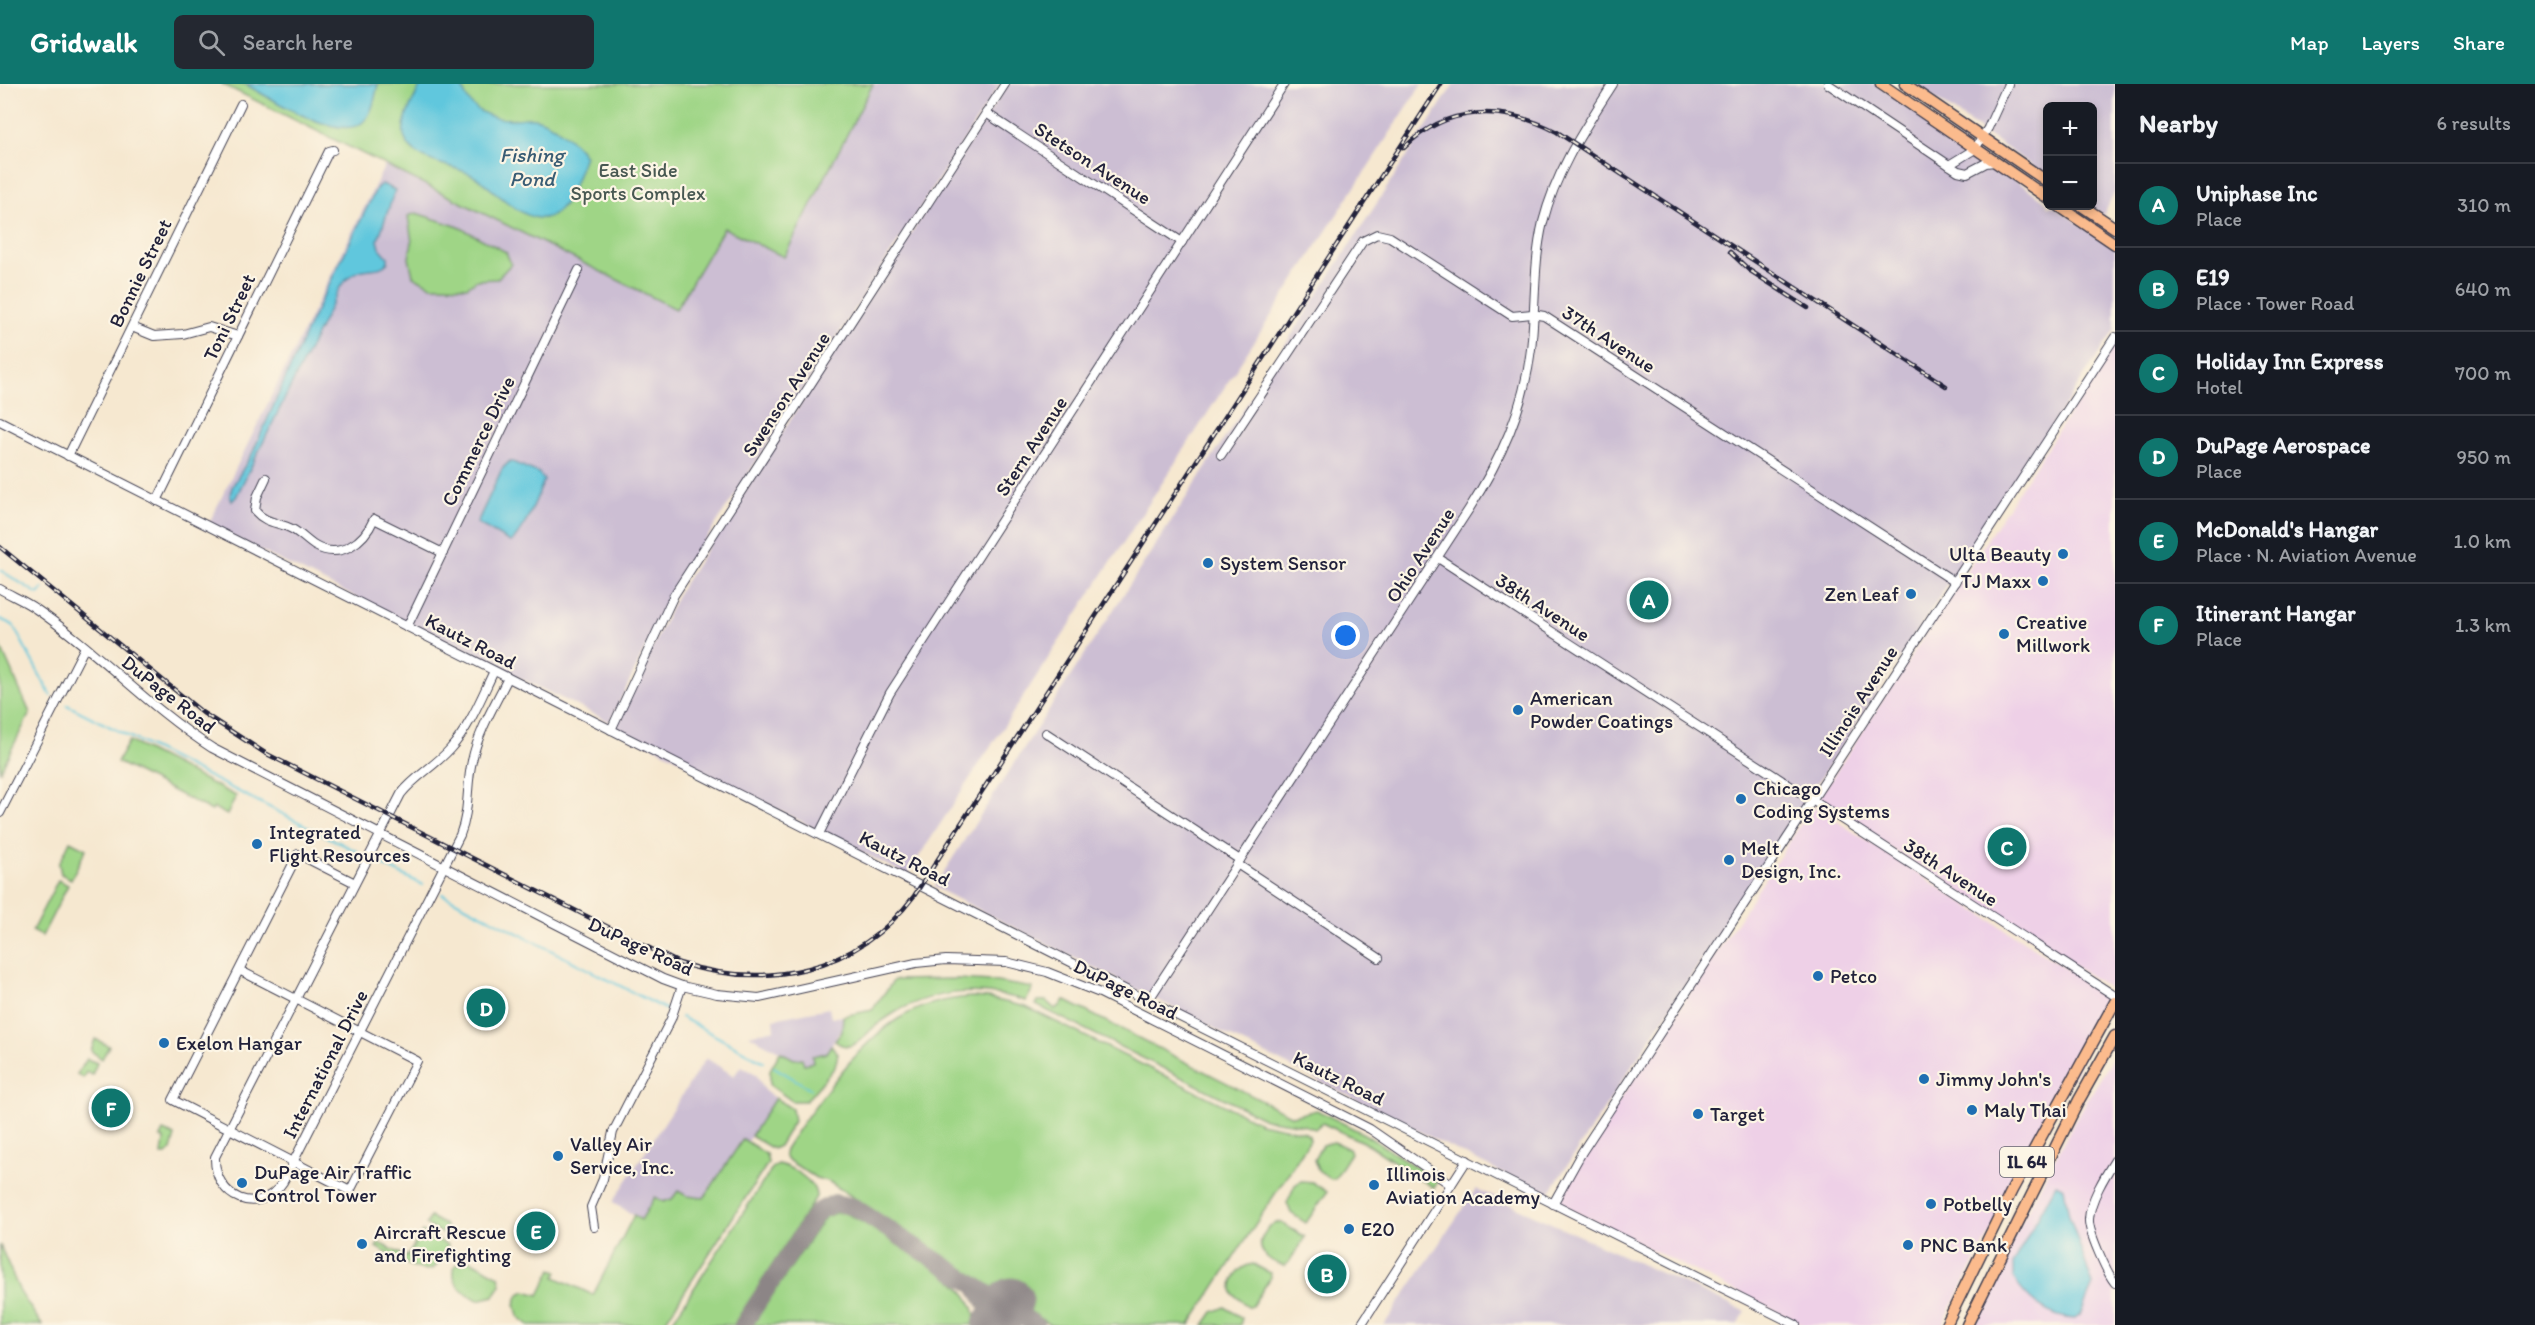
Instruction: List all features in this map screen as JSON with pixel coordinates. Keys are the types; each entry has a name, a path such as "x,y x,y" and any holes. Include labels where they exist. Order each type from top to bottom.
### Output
{"main road":[{"path":"1881,84 2043,195"},
{"path":"1905,84 2043,179"},
{"path":"2064,210 2115,244"},
{"path":"2088,210 2115,228"},
{"name":"IL 64","path":"1946,1325 2012,1190 2115,1002"},
{"name":"IL 64","path":"1968,1325 2079,1100 2115,1036"}],"street":[{"name":"Swenson Avenue","path":"610,730 674,595 1005,84"},
{"name":"Stern Avenue","path":"819,834 890,693 1284,84"},
{"name":"Ohio Avenue","path":"1148,1001 1494,470 1511,432 1528,367 1539,241 1553,191 1575,144 1613,84"},
{"path":"1828,84 1949,165 1967,173 1986,163 1994,162"},
{"path":"1949,165 1975,149 2008,84"},
{"name":"Bonnie Street","path":"68,456 241,104"},
{"name":"Stetson Avenue","path":"986,113 1182,242"},
{"name":"Toni Street","path":"157,501 329,151 333,150"},
{"name":"37th Avenue","path":"1221,455 1364,241 1377,234 1390,237 1512,316 1532,314 1544,316 1955,582"},
{"name":"Commerce Drive","path":"407,627 579,270"},
{"path":"132,327 154,336 183,334 209,327 238,336"},
{"name":"Illinois Avenue","path":"1553,1204 1581,1152 2115,337"},
{"name":"Kautz Road","path":"0,421 1148,1001 1796,1325"},
{"path":"266,478 257,497 255,511 261,518 293,530 300,537 318,547 334,552 353,546 368,534 374,519 443,553"},
{"name":"38th Avenue","path":"1438,558 2115,996"},
{"name":"DuPage Road","path":"0,589 35,608 183,730 212,748 663,979 717,994 759,998 916,963 946,960 1006,962 1047,972 1080,983 1370,1129 1450,1185"},
{"path":"0,813 85,647"},
{"name":"International Drive","path":"495,671 462,734 449,751 410,783 401,794 229,1129 216,1157 215,1166 219,1182 236,1196 250,1201 259,1201 273,1194 283,1182 460,835 466,816 471,762 476,746 508,678"},
{"path":"1046,733 1379,958"},
{"path":"238,970 417,1061 350,1191 173,1100 238,970 298,854 355,883"},
{"path":"594,1227 591,1207 603,1179 613,1132 671,1019 682,986"},
{"path":"1360,1325 1467,1160"},
{"path":"2115,1160 2101,1184 2088,1220 2103,1265 2115,1284"}],"shaded area":[{"path":"873,84 1000,84 672,592 610,722 208,525 385,165 676,309 724,228 784,256"},
{"path":"1008,84 1422,84 907,875 615,727 677,595"},
{"path":"1454,84 1877,84 2043,199 2043,210 2059,210 2115,248 2115,329 1547,1196 934,887"},
{"path":"1914,84 2115,84 2115,191 2104,215 2096,210 2097,102 2043,102 2043,173"},
{"path":"2115,343 2115,992 1817,801"},
{"path":"1813,806 2113,999 1942,1325 1804,1325 1553,1201"},
{"path":"829,1008 831,1018 843,1016 844,1025 826,1053 812,1056 813,1062 804,1064 802,1058 794,1059 749,1035 775,1029 774,1019"},
{"path":"2115,1054 2115,1325 1968,1325 2072,1126"},
{"path":"706,1058 734,1076 741,1066 756,1074 766,1092 775,1098 747,1142 742,1139 704,1198 687,1196 678,1191 672,1199 663,1202 655,1198 641,1220 613,1202"},
{"path":"1476,1189 1746,1312 1737,1325 1384,1325"}],"green space":[{"name":"East Side Sports Complex","path":"222,84 873,84 784,257 724,228 676,309"},
{"path":"416,213 459,227 506,252 511,264 497,279 477,280 467,287 431,286 413,276 409,258 412,242 408,216"},
{"path":"0,645 30,713 0,772"},
{"path":"129,741 236,796 227,815 214,808 212,811 117,762"},
{"path":"70,841 86,849 71,879 61,874 59,864"},
{"path":"58,880 68,885 42,936 32,931"},
{"path":"894,980 991,981 1033,988 1026,1001 977,992 927,999 911,1004 893,1014 856,1044 846,1046 835,1041 842,1032 843,1016 872,1010"},
{"path":"988,998 1026,1007 1260,1123 1304,1132 1309,1136 1310,1140 1190,1325 1050,1325 1021,1306 1023,1301 1006,1290 1002,1294 828,1181 816,1178 786,1159 785,1149 806,1119 843,1070 870,1041 914,1010 950,999"},
{"path":"1064,1000 1292,1116 1317,1110 1364,1134 1438,1181 1434,1188 1369,1145 1322,1123 1315,1129 1265,1119 1036,1005 1038,1001 1046,1001 1055,1009"},
{"path":"95,1039 109,1046 102,1059 91,1051"},
{"path":"831,1045 838,1054 835,1067 806,1101 792,1101 770,1085 770,1070 781,1052 794,1059 802,1058 804,1064 813,1062 812,1056 826,1053"},
{"path":"87,1059 97,1063 92,1075 86,1072 83,1078 77,1074"},
{"path":"775,1098 792,1109 794,1121 779,1146 773,1149 751,1136"},
{"path":"163,1131 175,1136 171,1150 166,1155 162,1155 164,1139 160,1137"},
{"path":"743,1139 766,1154 768,1163 663,1325 529,1325 518,1316 515,1304 519,1294 526,1291 539,1295 552,1269 558,1272 555,1277 593,1295 634,1215 641,1220 655,1197 663,1202 672,1199 678,1191 687,1196 704,1198"},
{"path":"1334,1142 1349,1149 1351,1153 1335,1178 1331,1179 1318,1170 1314,1160 1322,1145"},
{"path":"778,1164 790,1168 808,1181 816,1197 734,1325 670,1325 773,1167"},
{"path":"1301,1181 1312,1182 1327,1192 1306,1223 1291,1213 1287,1203 1295,1185"},
{"path":"844,1212 927,1261 956,1284 972,1306 975,1325 752,1325 825,1217"},
{"path":"430,1217 445,1225 450,1237 426,1225"},
{"path":"1280,1222 1305,1237 1284,1266 1268,1258 1261,1245 1267,1229"},
{"path":"422,1232 448,1245 438,1264 431,1269 416,1268 376,1247 379,1243 407,1257"},
{"path":"0,1245 20,1292 42,1325 0,1325"},
{"path":"468,1259 499,1276 501,1285 494,1296 478,1300 459,1287 454,1277 455,1265"},
{"path":"1253,1264 1270,1273 1271,1277 1252,1306 1248,1306 1233,1294 1232,1284 1239,1271"},
{"path":"1225,1307 1242,1318 1240,1325 1204,1325 1213,1312"}],"water":[{"path":"245,84 378,84 373,104 363,122 352,127 338,127 304,116"},
{"name":"Fishing Pond","path":"421,84 462,84 469,101 481,112 497,118 540,120 555,127 570,139 585,156 562,207 548,217 530,216 510,205 470,174 432,161 414,151 406,142 404,130 406,116"},
{"path":"382,184 395,190 378,240 380,248 388,257 388,262 378,268 353,274 339,289 232,501 230,496 232,487 252,454 310,323 377,187"},
{"path":"510,461 539,473 544,480 525,524 510,542 477,523 502,469"},
{"path":"2056,1184 2064,1188 2069,1215 2093,1285 2080,1315 2075,1319 2056,1315 2039,1306 2024,1293 2013,1277 2013,1263"}],"waterway":[{"path":"0,570 38,594 43,589"},
{"path":"0,619 13,625 51,696"},
{"path":"67,705 358,852"},
{"path":"377,862 423,885"},
{"path":"442,894 667,1010"},
{"path":"681,1017 764,1062"},
{"path":"774,1067 811,1089"}],"taxiway":[{"path":"743,1325 813,1218 819,1211 835,1203 854,1207 1036,1325"},
{"path":"978,1290 990,1309 990,1325"}],"runway":[{"path":"995,1325 1011,1300"}],"railway":[{"path":"0,547 203,713 265,753 679,963 712,971 745,975 777,974 808,968 837,958 865,943 891,922 914,896 1441,84"},
{"path":"1404,148 1439,123 1458,116 1477,113 1497,114 1537,123 1557,132 1946,386"},
{"path":"1730,252 1749,270 1808,308"}],"place":[{"name":"Ulta Beauty","path":"2063,554"},
{"name":"System Sensor","path":"1208,563"},
{"name":"TJ Maxx","path":"2043,581"},
{"name":"Zen Leaf","path":"1911,594"},
{"name":"Uniphase Inc","path":"1649,600"},
{"name":"Creative Millwork","path":"2004,634"},
{"name":"American Powder Coatings","path":"1518,710"},
{"name":"Chicago Coding Systems","path":"1741,799"},
{"name":"Integrated Flight Resources","path":"257,844"},
{"name":"Holiday Inn Express","path":"2007,847"},
{"name":"Melt Design, Inc.","path":"1729,860"},
{"name":"Petco","path":"1818,976"},
{"name":"DuPage Aerospace","path":"486,1008"},
{"name":"Exelon Hangar","path":"164,1043"},
{"name":"Jimmy John's","path":"1924,1079"},
{"name":"Itinerant Hangar","path":"111,1108"},
{"name":"Maly Thai","path":"1972,1110"},
{"name":"Target","path":"1698,1114"},
{"name":"Valley Air Service, Inc.","path":"558,1156"},
{"name":"DuPage Air Traffic Control Tower","path":"242,1183"},
{"name":"Illinois Aviation Academy","path":"1374,1185"},
{"name":"Potbelly","path":"1931,1204"},
{"name":"E20","path":"1349,1229"},
{"name":"McDonald's Hangar","path":"536,1231"},
{"name":"Aircraft Rescue and Firefighting","path":"362,1244"},
{"name":"PNC Bank","path":"1908,1245"},
{"name":"E19","path":"1327,1274"}]}
